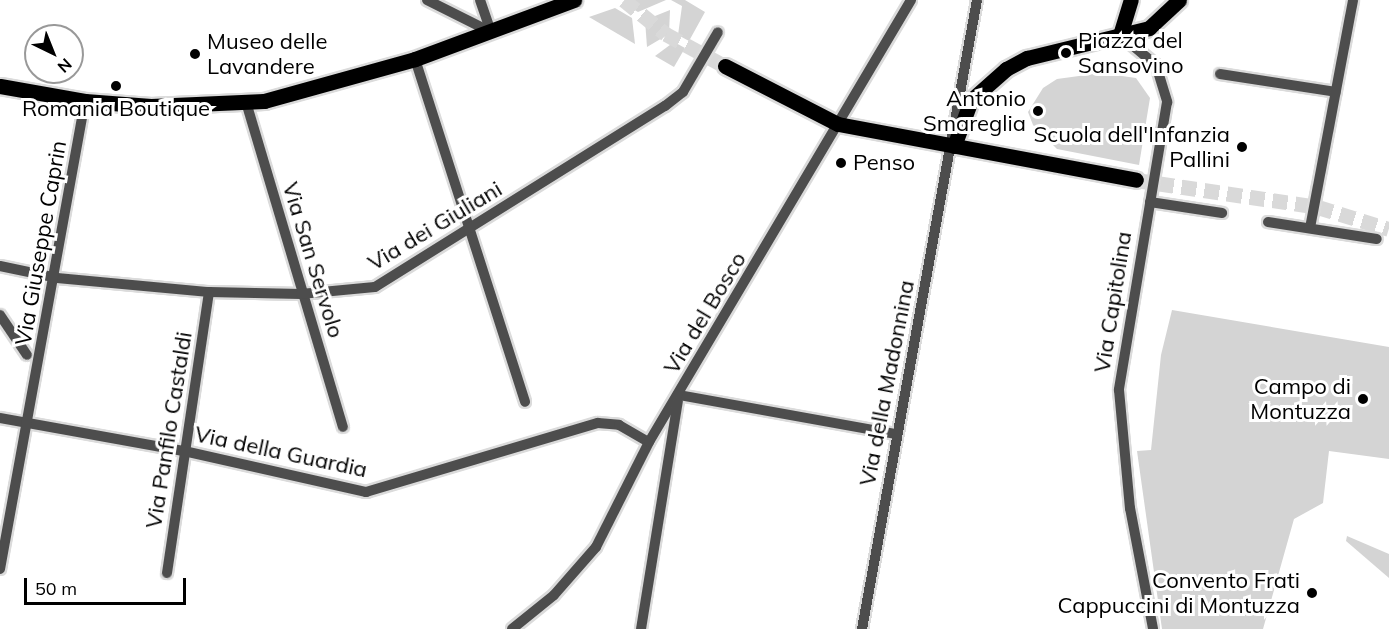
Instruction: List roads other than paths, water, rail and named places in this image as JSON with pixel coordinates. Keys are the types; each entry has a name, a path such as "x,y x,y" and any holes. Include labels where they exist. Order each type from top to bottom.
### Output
{"main road":[{"path":"0,86 85,101 246,102 415,59 574,0"},
{"path":"1120,35 1131,0"},
{"path":"954,146 971,100 1006,69 1027,58 1149,28 1179,0"},
{"path":"725,66 838,124 1136,180"}],"street":[{"path":"428,0 491,32"},
{"path":"480,0 491,32"},
{"name":"Via del Bosco","path":"512,629 554,595 596,547 649,442 679,395 911,0"},
{"name":"Via della Madonnina","path":"862,629 896,434 954,146 954,114 977,0"},
{"path":"1310,228 1353,0"},
{"name":"Via dei Giuliani","path":"0,266 57,278 209,292 301,294 375,287 470,231 678,96 718,32"},
{"name":"Via Capitolina","path":"1120,35 1156,65 1164,85 1167,102 1119,390 1130,508 1153,629"},
{"path":"415,59 525,402"},
{"path":"1220,74 1336,92"},
{"name":"Via Giuseppe Caprin","path":"0,569 57,278 85,101"},
{"name":"Via San Servolo","path":"246,102 301,294 344,427"},
{"path":"1150,202 1222,213"},
{"path":"1268,222 1377,239"},
{"name":"Via Panfilo Castaldi","path":"167,573 209,292"},
{"path":"0,315 27,355"},
{"path":"641,629 679,395 896,434"},
{"name":"Via della Guardia","path":"0,418 184,451 366,492 598,423 619,424 649,442"}],"tunnel":[{"path":"624,0 666,34 725,66"},
{"path":"1136,180 1318,207 1389,229"}],"place":[{"name":"Piazza del Sansovino","path":"1066,53"},
{"name":"Museo delle Lavandere","path":"195,54"},
{"name":"Romania Boutique","path":"116,86"},
{"name":"Antonio Smareglia","path":"1038,111"},
{"name":"Scuola dell'Infanzia Pallini","path":"1242,147"},
{"name":"Penso","path":"841,163"},
{"name":"Campo di Montuzza","path":"1363,399"},
{"name":"Convento Frati Cappuccini di Montuzza","path":"1312,593"}]}
